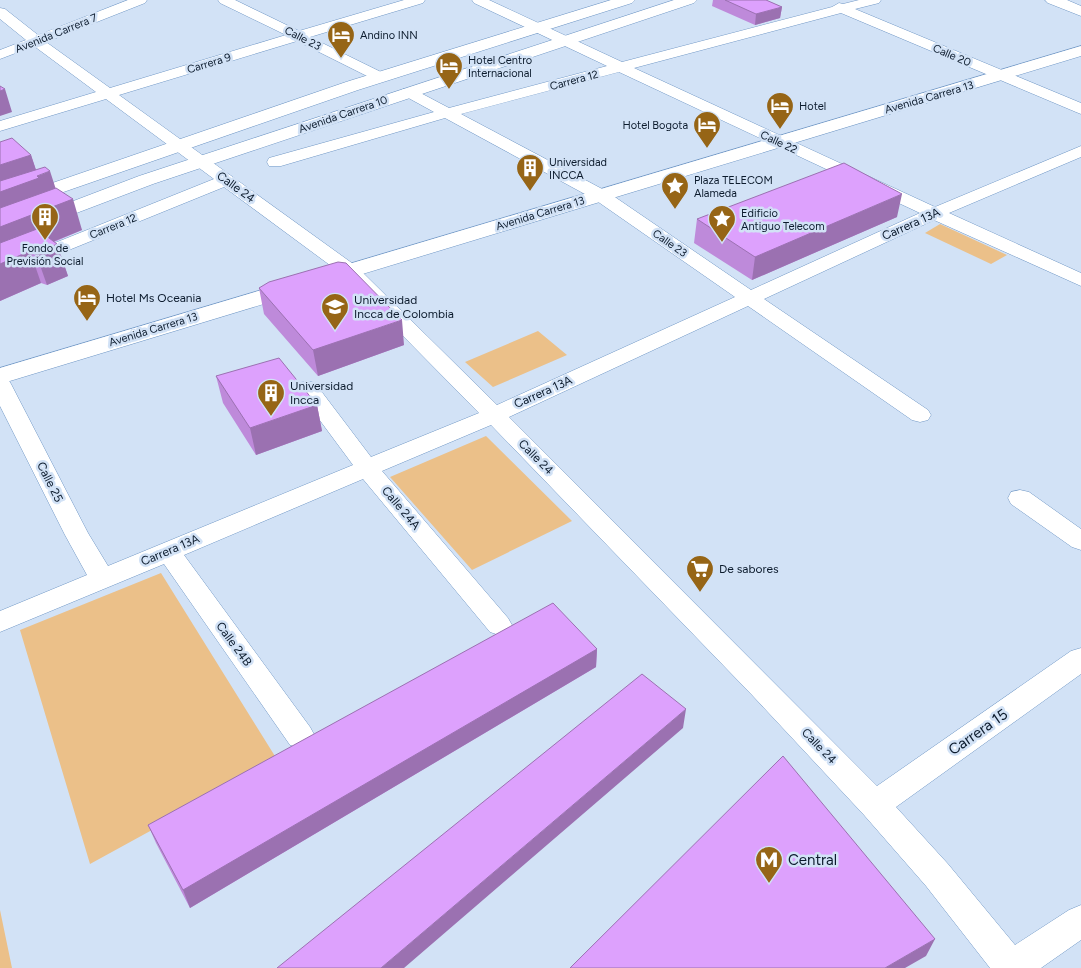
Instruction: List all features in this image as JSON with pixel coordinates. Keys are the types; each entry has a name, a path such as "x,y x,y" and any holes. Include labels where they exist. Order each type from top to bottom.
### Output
{"main road":[{"name":"Avenida Carrera 10","path":"0,208 178,145 380,78 627,0"},
{"name":"Avenida Carrera 10","path":"0,236 200,161 689,0"},
{"path":"1053,0 1081,11"},
{"name":"Avenida Carrera 13","path":"0,376 1081,51"}],"street":[{"name":"Avenida Carrera 7","path":"0,55 140,0"},
{"name":"Calle 23","path":"225,0 380,78"},
{"name":"Carrera 9","path":"0,126 418,0"},
{"name":"Calle 22","path":"479,0 778,142 1081,280"},
{"name":"Calle 20","path":"824,0 1081,109"},
{"name":"Carrera 12","path":"274,162 447,113 874,0"},
{"name":"Calle 24","path":"0,12 36,41 349,270 368,287 762,687 875,805 937,875 1012,968"},
{"name":"Calle 23","path":"408,92 600,195 920,416"},
{"name":"Carrera 13A","path":"0,622 494,415 935,213 1081,151"},
{"name":"Carrera 12","path":"0,272 226,180"},
{"name":"Calle 25","path":"0,384 77,535 103,579"},
{"name":"Calle 24A","path":"307,388 367,468 499,625"},
{"path":"1020,498 1081,540"},
{"name":"Calle 24B","path":"168,551 300,736"},
{"name":"Carrera 15","path":"875,805 1081,659"},
{"path":"1012,968 1081,920"}],"shaded area":[{"path":"940,224 1007,255 991,264 925,233"},
{"path":"538,331 567,355 493,387 465,362"},
{"path":"486,436 572,521 472,570 390,477"},
{"path":"161,573 278,761 90,864 20,630"},
{"path":"0,910 12,968 0,968"}],"building":[{"path":"725,0 766,0 782,7 756,14"},
{"path":"12,138 31,155 0,165 0,142"},
{"path":"844,163 902,194 755,257 697,219"},
{"path":"45,167 50,171 37,176 39,178 0,192 0,181"},
{"path":"56,188 73,199 0,227 0,208"},
{"path":"37,229 57,244 36,254 30,251 0,264 0,243"},
{"path":"338,262 346,263 402,320 313,350 259,288 269,282"},
{"path":"279,358 317,405 250,428 216,376"},
{"path":"553,603 597,649 183,890 148,825"},
{"path":"642,674 686,709 381,968 277,968"},
{"name":"Central","path":"783,756 935,939 885,968 570,968"}],"place":[{"name":"Andino INN","path":"341,59"},
{"name":"Hotel Centro Internacional","path":"449,90"},
{"name":"Hotel","path":"780,130"},
{"name":"Hotel Bogota","path":"707,149"},
{"name":"Universidad INCCA","path":"530,192"},
{"name":"Plaza TELECOM Alameda","path":"675,210"},
{"name":"Fondo de Previsión Social","path":"45,241"},
{"name":"Edificio Antiguo Telecom","path":"722,243"},
{"name":"Hotel Ms Oceania","path":"87,322"},
{"name":"Universidad Incca de Colombia","path":"335,331"},
{"name":"Universidad Incca","path":"271,417"},
{"name":"De sabores","path":"700,593"},
{"name":"Central","path":"769,884"}]}
